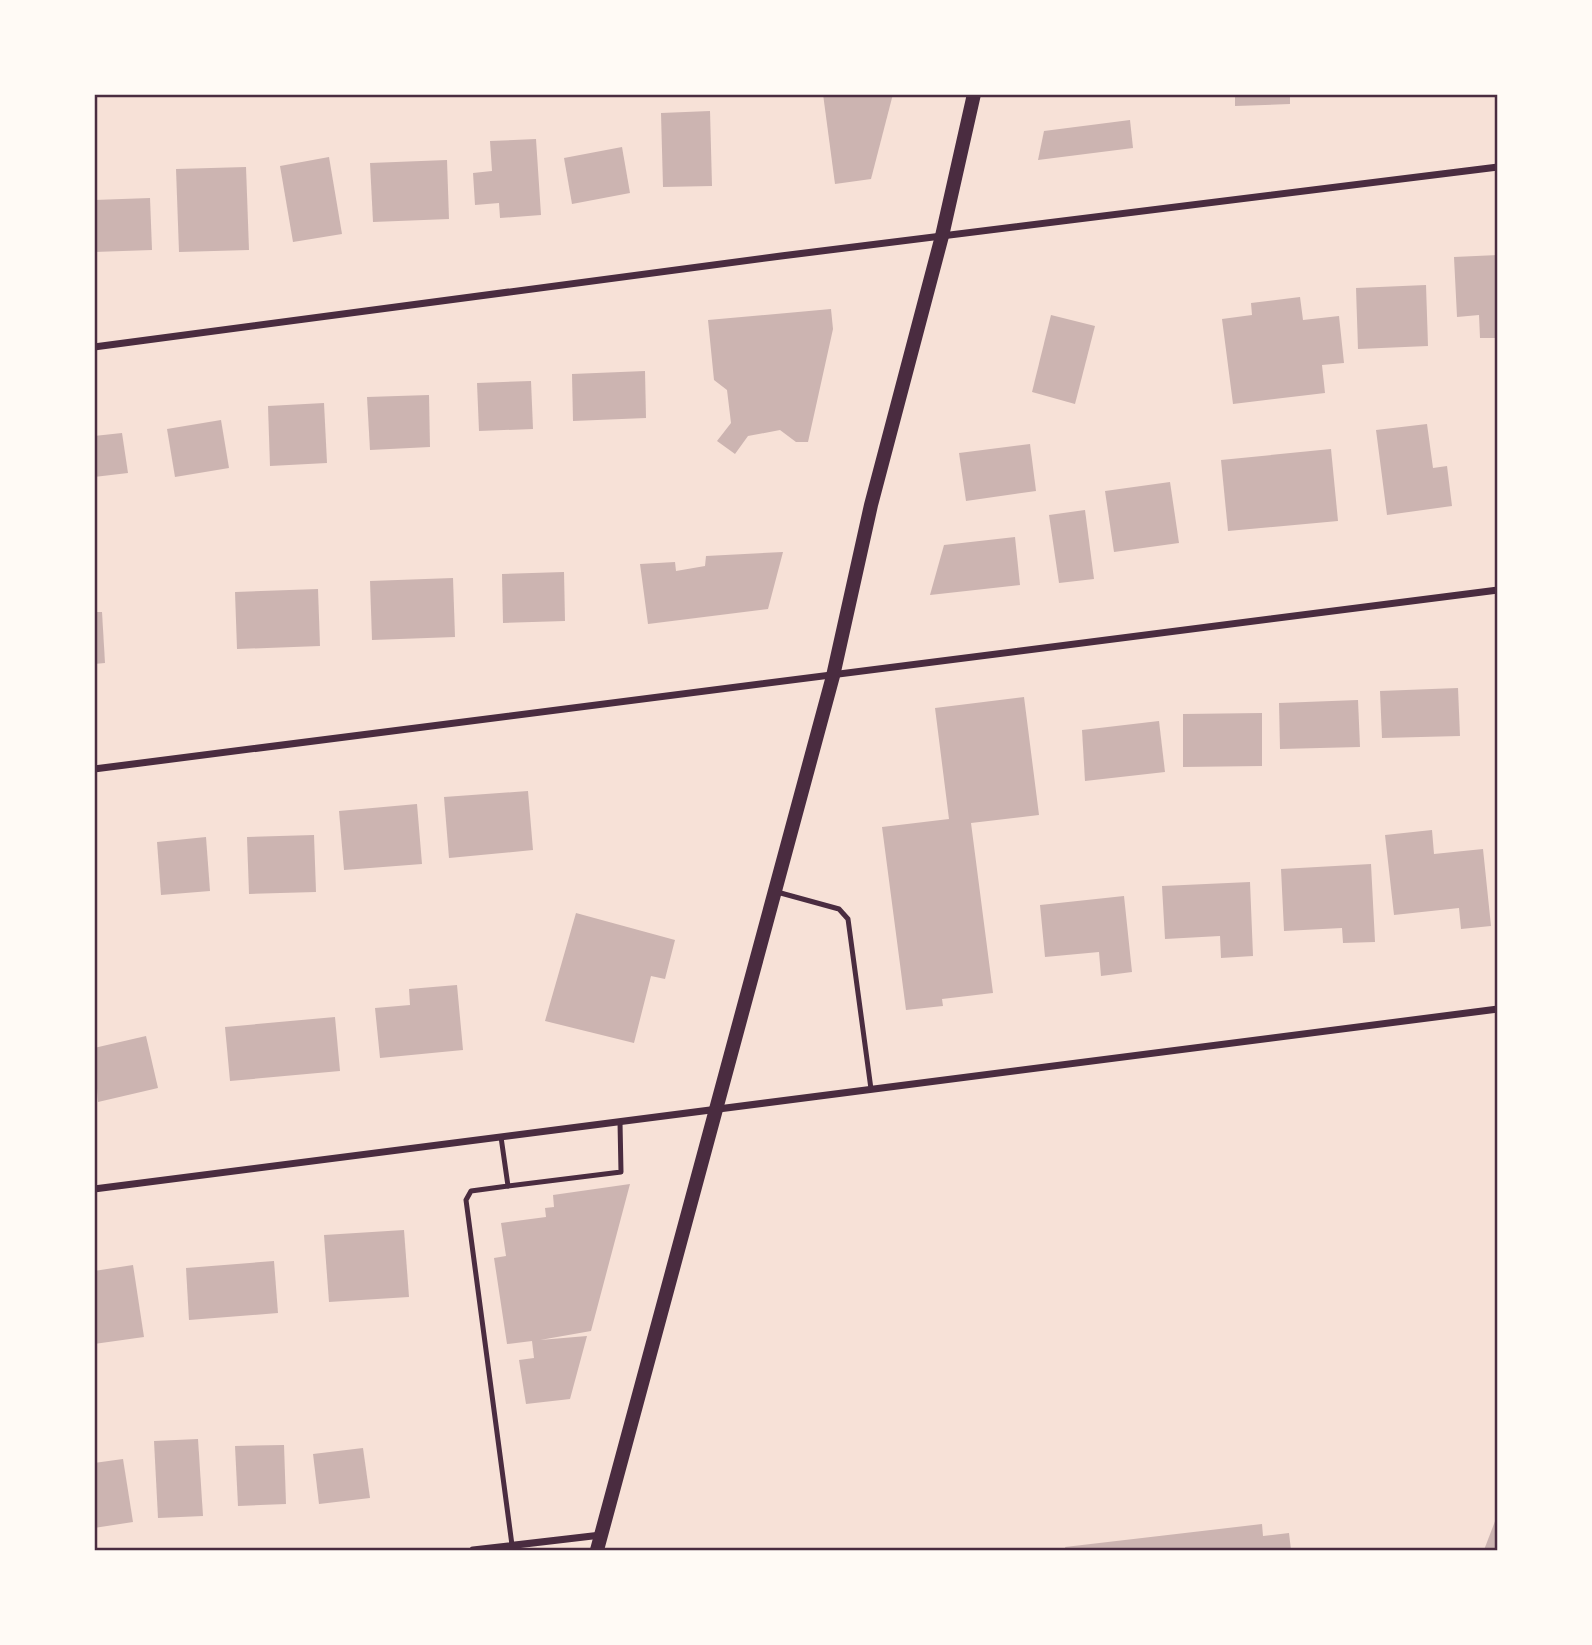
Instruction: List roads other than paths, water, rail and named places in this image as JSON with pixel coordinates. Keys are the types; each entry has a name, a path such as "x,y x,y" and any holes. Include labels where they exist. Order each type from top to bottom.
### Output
{"main road":[{"path":"597,1550 833,676 871,505 942,236 974,94"}],"street":[{"path":"94,347 942,236 1497,167"},
{"path":"94,769 1497,590"},
{"path":"94,1189 1497,1009"},
{"path":"473,1550 601,1535"}],"lane":[{"path":"774,891 839,909 848,919 871,1089"},
{"path":"512,1545 467,1200 471,1191 621,1172 620,1122"},
{"path":"501,1137 508,1186"}]}
